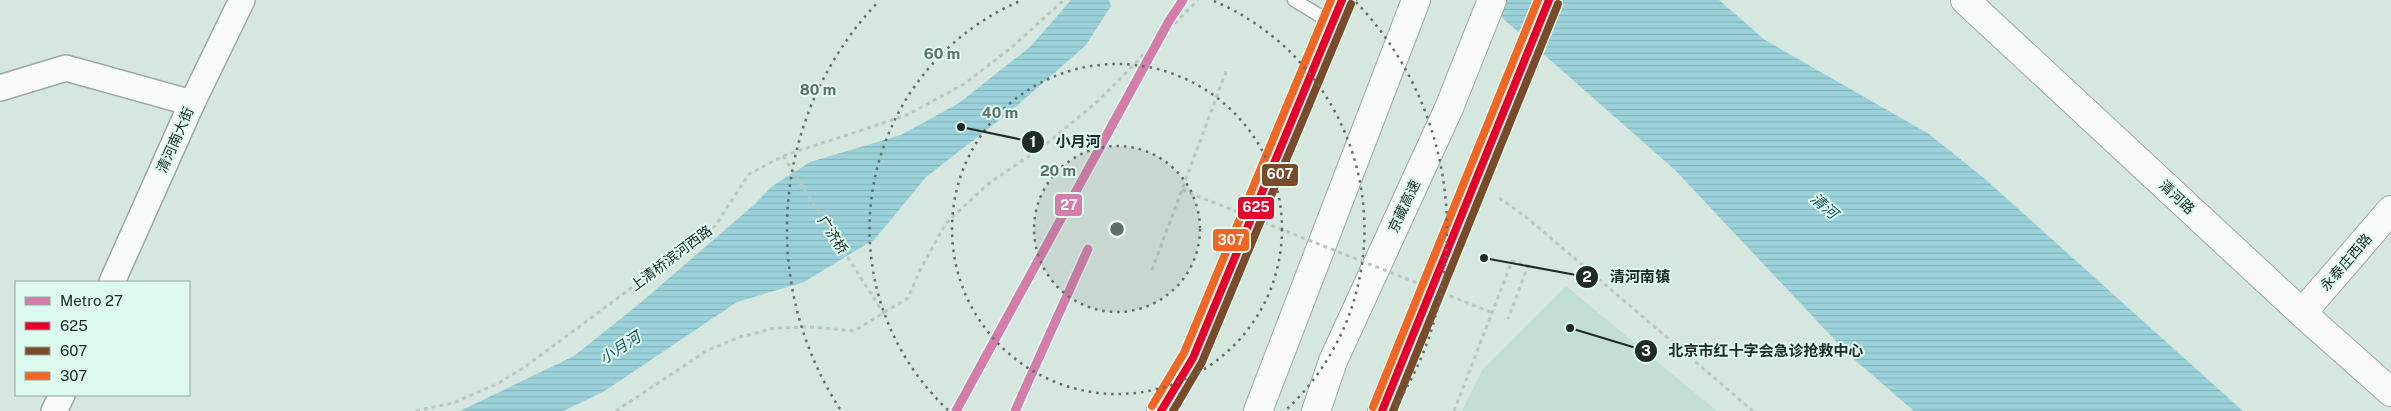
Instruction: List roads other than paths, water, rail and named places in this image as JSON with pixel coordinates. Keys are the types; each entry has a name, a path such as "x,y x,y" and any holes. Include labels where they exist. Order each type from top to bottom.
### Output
{"main road":[{"path":"1258,411 1416,0"},
{"name":"京藏高速","path":"1316,411 1333,361 1449,108 1492,0"},
{"path":"1382,411 1549,0"},
{"name":"清河路","path":"1966,0 2302,314 2391,392"},
{"path":"1161,411 1193,358 1337,12"},
{"name":"永泰庄西路","path":"2302,314 2391,210"},
{"path":"1333,361 1334,411"},
{"path":"1247,411 1268,383"}],"street":[{"name":"清河南大街","path":"112,281 192,103 242,0"},
{"path":"0,88 66,68 192,103"},
{"path":"54,411 62,396"}],"lane":[{"path":"1294,0 1337,12"}],"water":[{"path":"1071,0 1109,0 1111,6 1086,45 1011,111 926,177 875,239 804,282 737,302 603,392 563,411 460,411 574,356 639,304 755,204 771,187 810,162 901,135 959,103 1031,46"},
{"name":"清河","path":"1482,0 1719,0 1765,40 1929,134 1985,179 2243,411 1914,411 1849,355 1675,170"}],"metro line":[{"name":"27","path":"956,411 1169,21 1183,0"},
{"name":"27","path":"1015,411 1088,249"}],"place":[{"name":"小月河","path":"961,127"},
{"name":"清河南镇","path":"1484,258"},
{"name":"北京市红十字会急诊抢救中心","path":"1570,328"}]}
